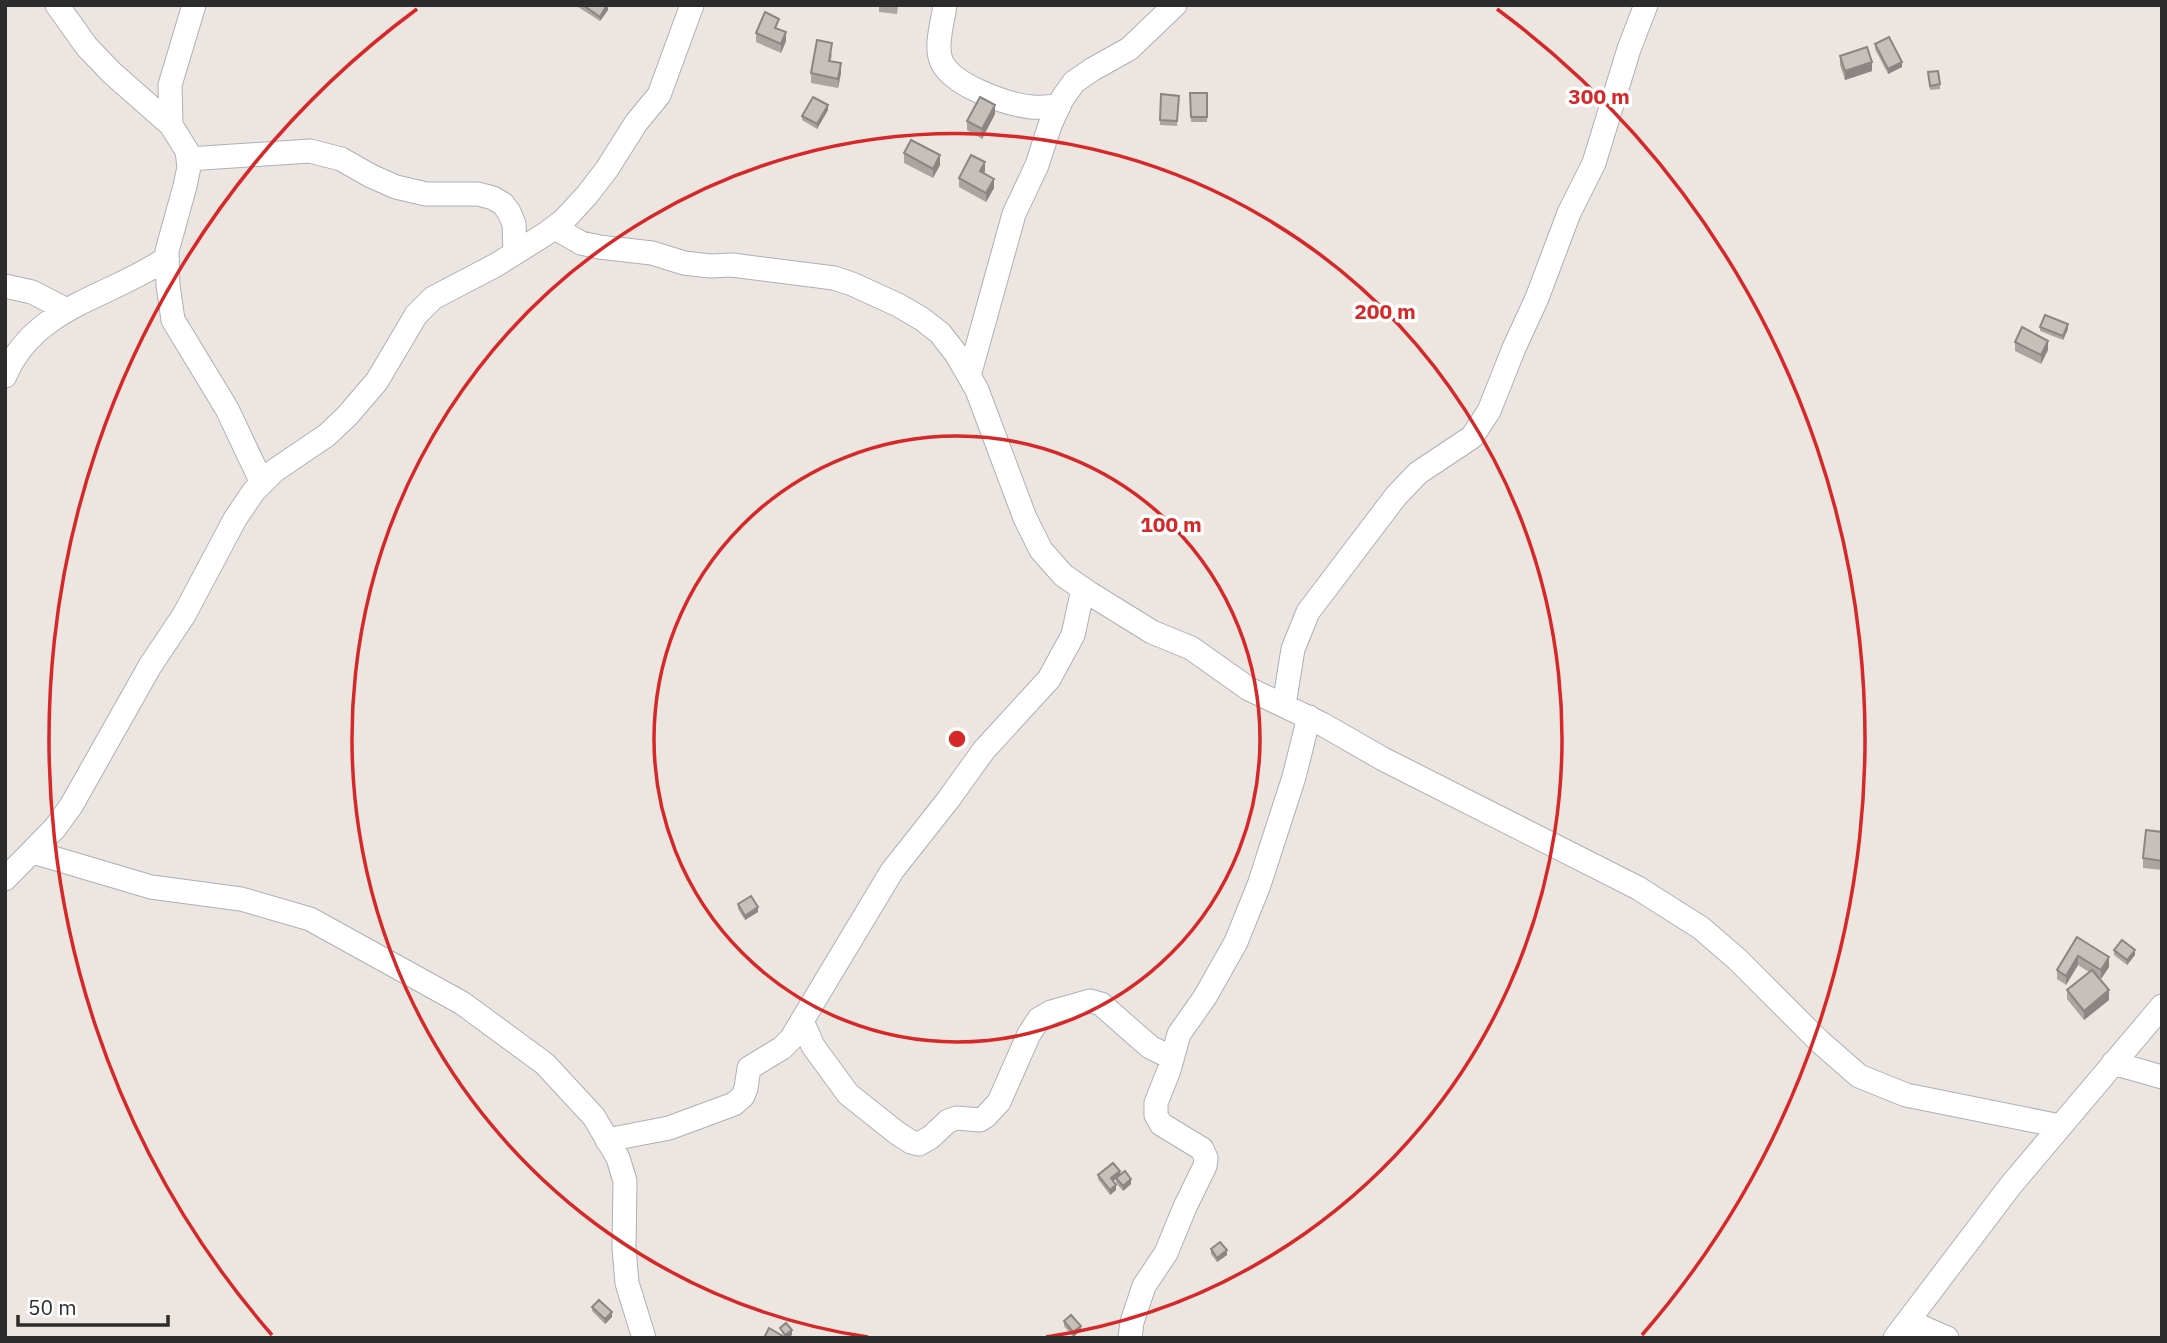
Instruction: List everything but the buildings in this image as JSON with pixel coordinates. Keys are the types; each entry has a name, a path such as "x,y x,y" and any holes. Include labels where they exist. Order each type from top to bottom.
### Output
{"street":[{"path":"57,5 88,47 112,73 171,125 187,151 189,167 186,186 167,251 173,320 227,409 262,483"},
{"path":"171,125 170,85 194,5"},
{"path":"5,879 55,828 71,806 149,666 184,615 235,519 262,483 348,416 377,381 416,315 433,298 496,265 555,228 587,195 607,169 635,123 659,95 692,5"},
{"path":"945,5 940,57 954,77 976,90 1005,100 1031,107 1059,106"},
{"path":"969,376 1014,214 1037,165 1049,125 1059,106 1074,82 1129,50 1175,5"},
{"path":"1284,705 1293,649 1308,612 1396,496 1418,473 1472,438 1489,411 1569,214 1594,163 1629,49 1646,5"},
{"path":"188,159 310,151 341,159 396,187 426,194 478,194 493,198 503,204 514,223 514,253"},
{"path":"555,228 581,243 652,253 684,263 761,268 834,278 898,304 931,326 957,355 992,428 1025,518 1041,550 1063,575 1152,632 1191,648 1249,689 1309,717 1383,759 1638,888 1701,928 1859,1076 1906,1095 2060,1126"},
{"path":"5,376 25,341 57,315 146,273 167,258"},
{"path":"5,286 32,292 67,310"},
{"path":"607,1140 669,1128 734,1104 743,1096 749,1068 782,1048 802,1021 892,870 984,750 1049,679 1073,635 1083,589"},
{"path":"1130,1338 1132,1322 1144,1286 1166,1254 1205,1166 1206,1158 1202,1149 1161,1124 1156,1115 1156,1103 1179,1034 1205,997 1236,942 1259,885 1294,777 1309,717"},
{"path":"33,852 151,887 241,899 310,919 462,1003 545,1064 594,1117 618,1158 625,1181 624,1248 627,1283 644,1338"},
{"path":"802,1021 813,1046 848,1094 897,1133 919,1144 948,1121 957,1118 980,1120 986,1116 999,1102 1029,1034 1039,1019 1051,1012 1090,1001 1101,1004 1150,1047 1172,1058"},
{"path":"1947,1338 1901,1329 2011,1185 2162,1006"},
{"path":"2113,1063 2162,1077"}]}
